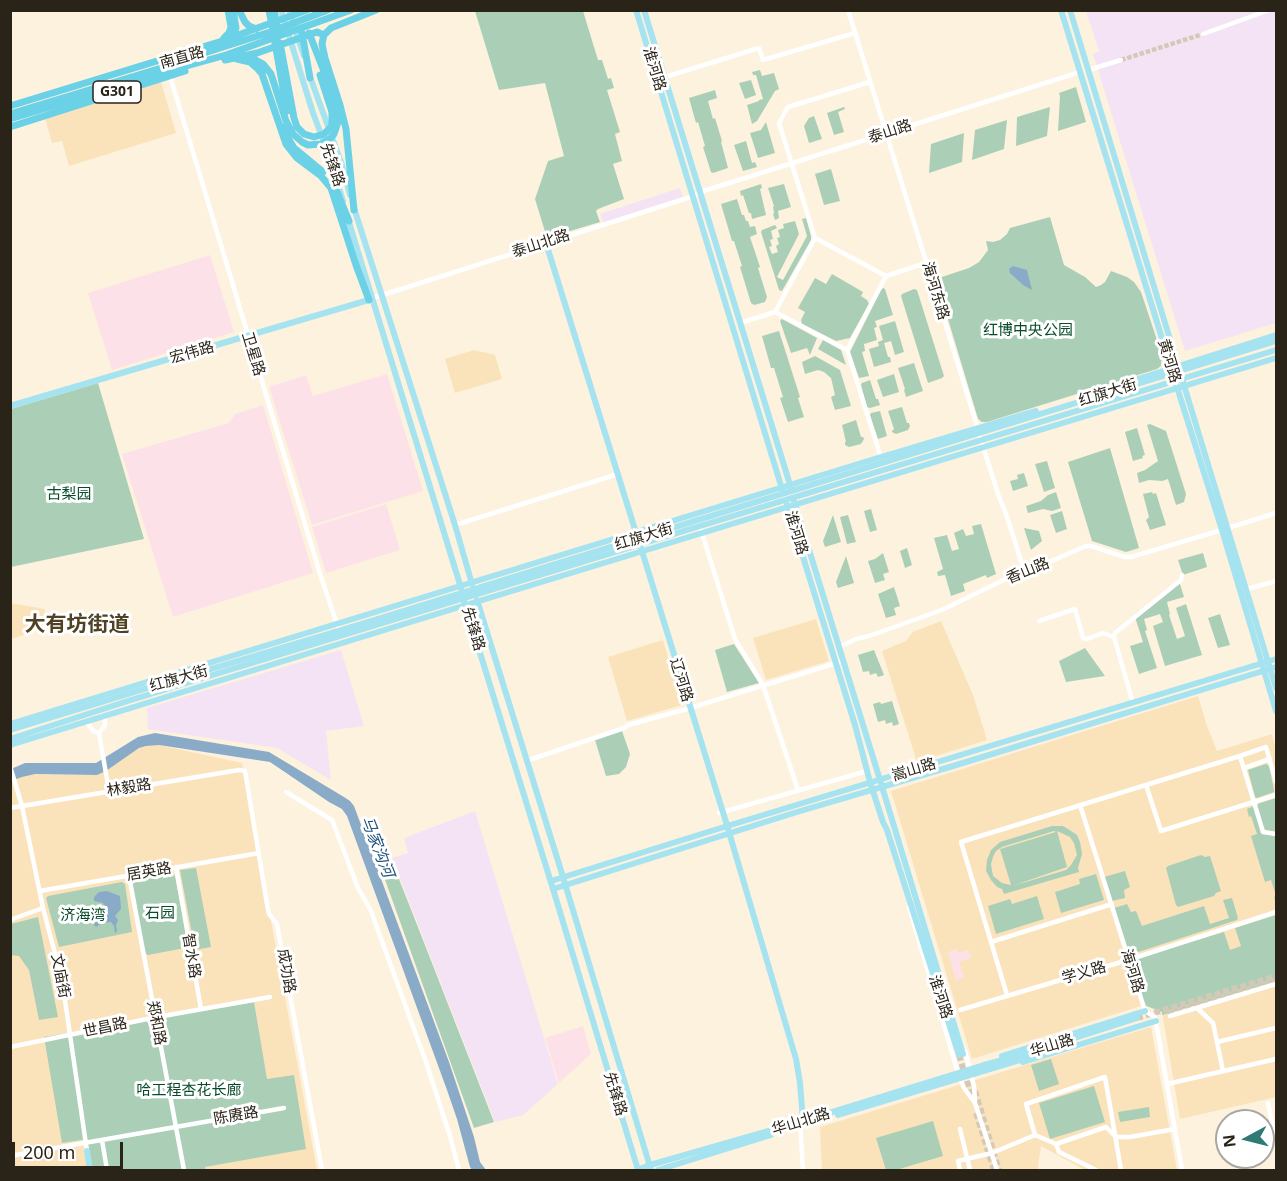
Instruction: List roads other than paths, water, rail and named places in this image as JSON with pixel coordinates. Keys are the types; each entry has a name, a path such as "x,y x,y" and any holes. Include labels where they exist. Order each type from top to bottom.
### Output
{"highway":[{"path":"224,51 226,37 231,27 228,10"},
{"path":"224,51 235,33 233,10"},
{"path":"239,10 249,26 270,32"},
{"path":"270,10 294,147"},
{"path":"274,10 294,118 297,127 304,134 314,137 324,134 330,128 332,119 314,53 316,38 325,25 340,15"},
{"path":"295,10 303,37 310,78"},
{"path":"224,51 248,56 268,68 289,128 296,139 308,145 321,144 331,138 337,128 336,107 301,10"},
{"path":"307,10 320,34 346,129 354,210"},
{"name":"G301","path":"224,51 307,10"},
{"path":"10,125 188,69 224,51 328,10"},
{"path":"24,101 36,100 169,60 224,51 351,10"},
{"path":"224,51 258,53 320,34 376,10"},
{"path":"224,51 238,59 245,60 262,74 286,144 297,158 321,176 331,188 356,265 371,299"},
{"name":"南直路","path":"10,125 224,51"},
{"name":"南直路","path":"10,106 224,51"},
{"path":"10,119 171,70 198,55"},
{"path":"258,60 268,78 288,138 294,147 332,181 349,221"},
{"path":"10,114 202,62"}],"main road":[{"name":"先锋路","path":"280,10 338,181 371,299 638,1170"},
{"path":"289,10 310,78"},
{"name":"淮河路","path":"636,10 740,323 839,647 840,662 870,782 907,880"},
{"name":"淮河路","path":"644,10 785,497 881,783 907,880 961,1055"},
{"name":"黄河路","path":"1061,10 1176,384 1276,688"},
{"name":"黄河路","path":"1070,10 1179,368 1225,529 1247,589 1268,666 1276,711"},
{"name":"先锋路","path":"310,78 342,165 354,210 455,525 651,1168"},
{"name":"辽河路","path":"545,243 615,475 638,542"},
{"name":"辽河路","path":"545,243 728,834 793,1059 801,1123"},
{"name":"宏伟路","path":"10,406 371,299"},
{"name":"红旗大街","path":"10,739 463,595 638,542 701,530 785,497 1071,400 1172,371 1276,335"},
{"name":"红旗大街","path":"1179,368 1276,341"},
{"name":"红旗大街","path":"1183,382 1275,351"},
{"name":"红旗大街","path":"792,495 882,460 979,433 1276,360"},
{"name":"红旗大街","path":"10,724 338,628 474,592 792,495 984,447 1176,384"},
{"name":"红旗大街","path":"10,745 87,722 463,595"},
{"name":"红旗大街","path":"10,730 338,628"},
{"name":"嵩山路","path":"551,881 870,782 881,783 1268,666 1276,659"},
{"name":"嵩山路","path":"553,889 873,790 881,783 1133,703 1268,666"},
{"path":"984,1065 1013,1052 1144,1011"},
{"name":"华山路","path":"996,1068 1013,1065 1156,1019"},
{"name":"华山路","path":"969,1073 984,1065 1138,1020 996,1068"},
{"path":"969,1073 996,1068"},
{"name":"华山北路","path":"638,1170 969,1073"},
{"name":"华山北路","path":"658,1170 801,1123"},
{"name":"文庙街","path":"87,1151 90,1170"}],"street":[{"name":"海河东路","path":"848,10 999,497 1024,570"},
{"path":"1203,34 1269,10"},
{"path":"665,77 759,48 763,60 855,33"},
{"path":"1088,70 1121,60"},
{"name":"卫星路","path":"171,70 248,336 338,628"},
{"name":"泰山路","path":"697,194 1080,72"},
{"path":"870,81 788,107 779,123 815,238 886,276"},
{"name":"泰山北路","path":"371,299 697,194"},
{"path":"740,323 775,312 815,238"},
{"path":"847,350 886,276 926,263"},
{"path":"775,312 847,350 882,460"},
{"path":"1275,351 1276,360"},
{"path":"455,525 615,475"},
{"name":"香山路","path":"839,647 942,610 1024,570 1040,566 1086,546 1125,557 1131,556 1276,513"},
{"path":"701,530 735,639 763,685 798,790"},
{"path":"1133,703 1114,637 1115,633 1181,580 1182,575"},
{"path":"1247,589 1276,581"},
{"path":"1039,621 1075,609 1083,638 1087,639 1103,633 1114,637"},
{"path":"526,760 628,725 689,709 840,662"},
{"path":"105,716 105,725 99,733 109,791"},
{"path":"87,722 93,731 99,733"},
{"path":"1007,995 961,842 1266,747 1276,782"},
{"path":"1240,756 1263,832 1276,834"},
{"path":"1244,768 1270,759"},
{"name":"文庙街","path":"10,766 22,806 62,980 87,1151"},
{"name":"林毅路","path":"10,808 239,770 245,771 246,774"},
{"path":"721,812 867,771"},
{"name":"成功路","path":"246,774 268,910 277,924 322,1170"},
{"path":"1146,785 1161,831 1276,795"},
{"path":"285,792 332,820 358,888 371,911 426,1062 459,1170"},
{"name":"海河路","path":"1080,805 1144,1011 1156,1019"},
{"name":"居英路","path":"40,891 259,853"},
{"name":"智水路","path":"176,867 201,1009"},
{"name":"郑和路","path":"129,876 184,1170"},
{"path":"907,880 923,912 974,1086 975,1103 997,1170"},
{"path":"907,880 911,916 959,1076 964,1088 975,1103"},
{"path":"991,942 1112,904"},
{"path":"10,920 44,908"},
{"name":"学义路","path":"960,1010 1128,960 1276,912"},
{"path":"1170,1016 1276,984"},
{"name":"世昌路","path":"10,1047 270,997"},
{"path":"1197,1008 1213,1023 1223,1071"},
{"path":"1156,1019 1182,1170"},
{"path":"1217,1042 1276,1028"},
{"path":"1167,1084 1276,1059"},
{"path":"1035,1135 1026,1104 1105,1077 1121,1170"},
{"path":"1268,1103 1276,1142"},
{"name":"陈赓路","path":"10,1156 284,1107"},
{"path":"801,1123 803,1170"},
{"path":"960,1170 958,1161 992,1153 1035,1135 1056,1144 1106,1127 1116,1137 1130,1137 1174,1129"},
{"path":"960,1129 970,1170"},
{"path":"102,1140 107,1170"},
{"path":"1056,1144 1059,1152 1096,1170"}],"water":[{"path":"1013,266 1027,270 1032,290 1010,273 1009,269"},
{"path":"155,733 269,752 344,797 354,806 449,1062 480,1162 486,1170 472,1170 470,1167 447,1090 347,816 342,809 270,762 159,745 139,748 97,775 35,774 11,781 11,769 25,763 96,763 138,737"},
{"path":"107,891 120,896 121,909 115,916 118,920 115,933 111,922 102,923 96,927 94,925 106,909 103,903 94,901 94,897 99,892"}],"tunnel":[{"path":"1121,60 1203,34"},
{"path":"1137,1018 1276,976"},
{"path":"1168,1013 1276,981"},
{"path":"959,1055 972,1098"},
{"path":"975,1091 999,1170"},
{"path":"976,1113 994,1170"}],"district":[{"name":"大有坊街道","path":"77,625"}],"park label":[{"name":"红博中央公园","path":"1028,331"},
{"name":"古梨园","path":"69,495"},
{"name":"石园","path":"160,914"},
{"name":"济海湾","path":"83,916"},
{"name":"哈工程杏花长廊","path":"189,1091"}],"water label":[{"name":"马家沟河","path":"377,847"}]}
